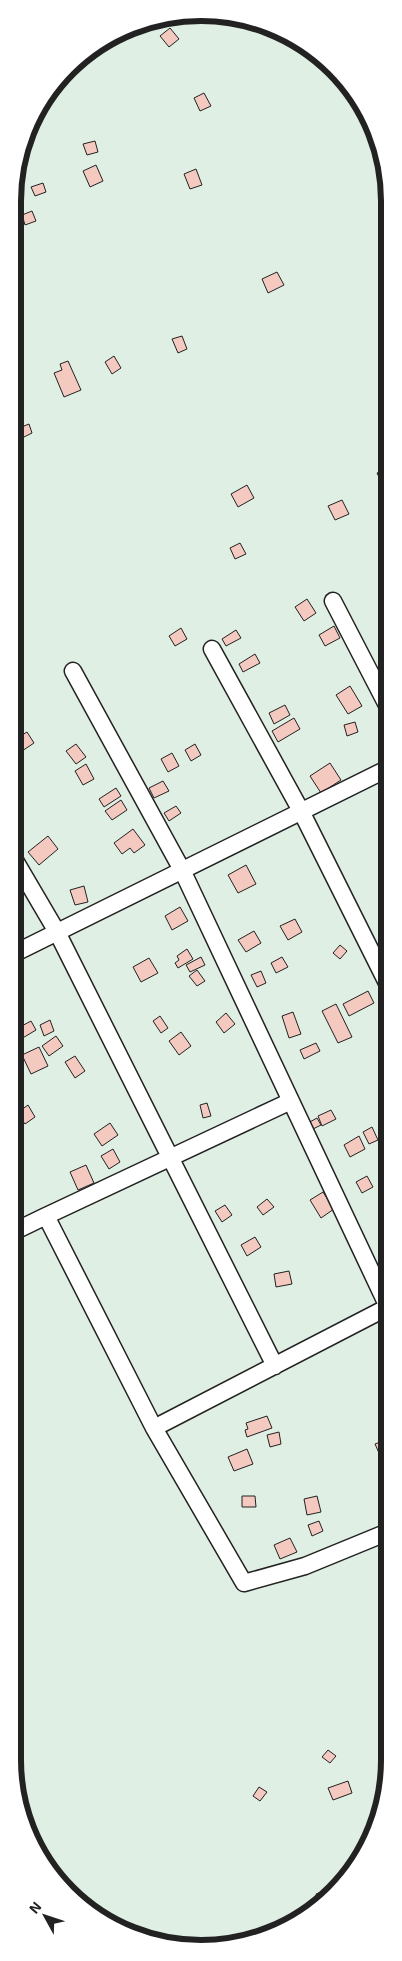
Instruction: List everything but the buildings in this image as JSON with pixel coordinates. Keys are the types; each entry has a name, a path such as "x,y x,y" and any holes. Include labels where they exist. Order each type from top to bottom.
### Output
{"street":[{"path":"333,601 381,694"},
{"path":"212,649 302,811 381,972"},
{"path":"73,671 182,870 381,1292"},
{"path":"21,950 381,772"},
{"path":"21,871 57,932 275,1366"},
{"path":"21,1228 291,1101"},
{"path":"46,1216 154,1428 244,1583 305,1566 381,1535"},
{"path":"154,1428 381,1311"}],"green space":[{"path":"201,21 224,23 248,27 291,45 320,66 336,82 357,111 367,132 375,154 380,189 381,1760 379,1783 375,1807 357,1850 336,1879 320,1895 291,1916 270,1926 248,1934 201,1940 154,1934 132,1926 111,1916 82,1895 66,1879 45,1850 27,1807 21,1760 21,201 23,178 27,154 45,111 66,82 92,58 121,40 154,27"}]}
